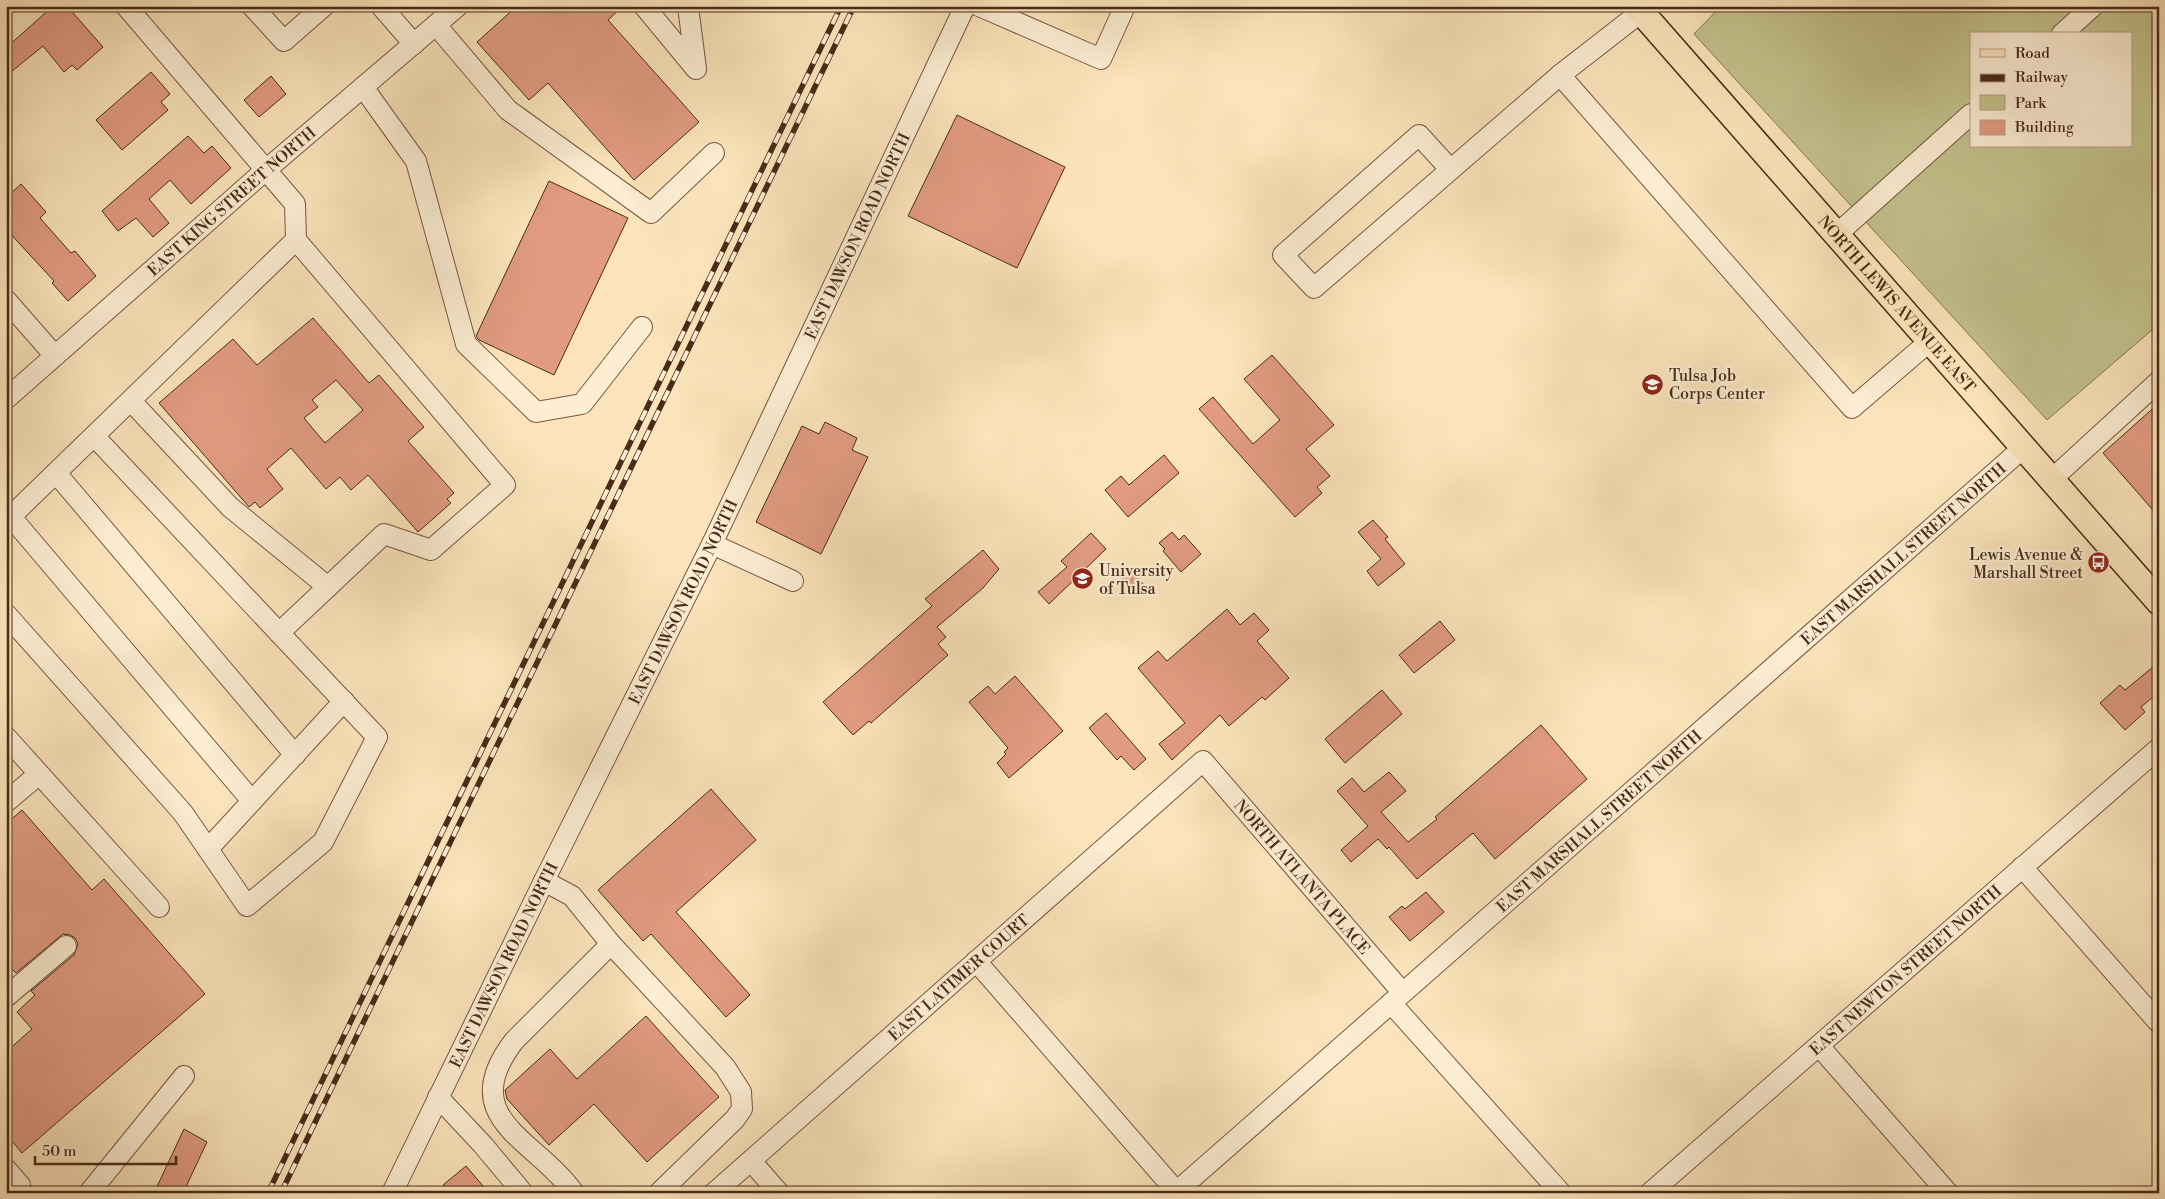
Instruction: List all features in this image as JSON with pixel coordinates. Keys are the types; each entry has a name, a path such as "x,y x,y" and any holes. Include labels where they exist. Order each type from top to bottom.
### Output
{"main road":[{"name":"NORTH LEWIS AVENUE EAST","path":"1639,9 2159,602"}],"street":[{"path":"126,6 295,204 296,240 506,485 431,550 384,534 279,633"},
{"path":"252,6 284,41 324,6"},
{"path":"381,6 414,44"},
{"name":"EAST KING STREET NORTH","path":"9,401 55,356 267,169 458,6"},
{"path":"644,6 696,69 688,6"},
{"name":"EAST DAWSON ROAD NORTH","path":"392,1193 544,881 712,544 966,6"},
{"path":"979,6 1015,13 1100,59 1125,6"},
{"path":"2064,32 2092,6"},
{"path":"1450,169 1419,135 1283,256 1314,288 1450,169 1639,9"},
{"path":"436,25 508,110 651,213 714,153"},
{"path":"1560,75 1852,408 1930,341"},
{"path":"363,87 416,161 466,344 536,412 582,404 642,327"},
{"path":"1836,234 1970,115"},
{"path":"252,800 8,519 296,240"},
{"path":"6,300 55,356"},
{"path":"2051,480 2159,381"},
{"path":"131,401 230,507 328,587"},
{"path":"6,614 183,813 247,906 323,842 377,737 94,436"},
{"name":"EAST MARSHALL STREET NORTH","path":"1176,1192 2023,448"},
{"path":"56,473 295,755"},
{"path":"712,544 793,581"},
{"path":"208,849 344,701"},
{"path":"6,737 159,907"},
{"name":"EAST NEWTON STREET NORTH","path":"1650,1193 2159,748"},
{"name":"NORTH ATLANTA PLACE","path":"1203,761 1397,998 1561,1193"},
{"name":"EAST LATIMER COURT","path":"714,1193 1203,761"},
{"path":"6,802 39,774"},
{"path":"2022,867 2159,1023"},
{"path":"544,881 572,896 612,944 726,1067 741,1092 742,1109 735,1119 659,1193"},
{"path":"574,1193 500,1117 494,1100 493,1080 502,1055 514,1041 612,944"},
{"path":"6,997 66,946"},
{"path":"976,960 1176,1192"},
{"path":"1819,1046 1948,1193"},
{"path":"89,1193 184,1076"},
{"path":"438,1097 483,1145 523,1193"},
{"path":"751,1161 778,1193"},
{"path":"6,1169 15,1189"}],"green space":[{"path":"1721,6 2159,6 2159,324 2047,420 1694,34"}],"building":[{"path":"53,6 67,6 103,47 77,70 72,65 64,72 43,46 6,76 6,48"},
{"path":"517,6 623,6 608,20 699,122 634,180 548,83 529,100 477,42"},
{"path":"151,72 170,94 161,102 168,110 122,150 96,120"},
{"path":"271,76 286,94 259,117 244,100"},
{"path":"957,115 1065,167 1017,268 908,216"},
{"path":"188,136 204,153 212,146 231,168 191,204 170,180 149,199 169,223 153,237 136,218 118,231 102,211"},
{"path":"549,181 628,218 554,375 479,340 476,336"},
{"path":"21,184 46,212 40,218 71,253 75,251 96,276 68,301 52,283 54,281 6,229 6,198"},
{"path":"313,318 369,383 379,375 424,427 408,441 454,493 447,499 451,503 418,532 368,475 351,490 340,477 326,489 291,448 267,469 283,489 260,508 255,502 249,507 159,403 233,339 257,365","holes":["336,380 363,410 325,443 304,418 318,407 312,400"]},
{"path":"1272,355 1334,425 1306,449 1330,476 1317,487 1322,493 1295,517 1199,409 1213,397 1253,444 1280,420 1244,379"},
{"path":"2159,403 2159,517 2103,453"},
{"path":"825,422 857,438 852,450 868,457 821,554 756,522 802,426 819,434"},
{"path":"1164,455 1179,473 1128,517 1105,490 1121,476 1129,485"},
{"path":"1373,520 1388,537 1385,539 1405,564 1378,586 1367,571 1381,559 1358,532"},
{"path":"1172,532 1179,540 1184,535 1201,554 1181,572 1163,551 1165,549 1159,543"},
{"path":"1091,533 1106,549 1049,604 1038,592 1067,567 1061,561"},
{"path":"983,550 999,569 983,588 937,627 946,637 938,644 948,655 871,723 869,721 853,735 823,702 932,606 925,599"},
{"path":"1132,572 1143,584 1129,596 1117,583"},
{"path":"1227,609 1240,625 1254,613 1269,630 1257,641 1289,678 1265,700 1262,697 1229,726 1220,715 1172,760 1159,744 1185,723 1138,668 1158,651 1167,661"},
{"path":"1440,621 1455,640 1414,673 1399,655"},
{"path":"2159,662 2159,692 2141,707 2145,712 2125,730 2100,703 2120,685 2125,690"},
{"path":"1015,676 1063,731 1009,778 997,763 1006,754 1004,752 1008,748 969,702 988,686 995,694"},
{"path":"1382,690 1402,714 1345,763 1325,739"},
{"path":"1106,713 1146,759 1134,770 1121,756 1117,760 1089,728"},
{"path":"1541,725 1587,779 1495,859 1473,833 1417,879 1389,847 1387,849 1378,839 1351,862 1341,850 1368,826 1337,791 1352,778 1364,792 1389,772 1406,791 1381,812 1408,842 1437,819 1435,817"},
{"path":"711,789 756,840 676,912 750,995 726,1017 651,934 643,941 598,890"},
{"path":"22,810 92,890 104,879 205,994 22,1153 6,1134 6,1052 32,1029 17,1012 35,995 31,991 74,955 78,944 75,938 63,934 16,973 6,963 6,824"},
{"path":"1426,892 1444,912 1410,941 1389,917 1402,906 1405,909"},
{"path":"646,1016 719,1097 647,1162 594,1104 549,1145 507,1099 505,1090 550,1049 577,1079"},
{"path":"184,1129 207,1142 183,1193 154,1193"},
{"path":"466,1166 489,1193 450,1193 443,1185"}],"railway":[{"path":"268,1193 841,6"},
{"path":"281,1193 854,6"}],"place":[{"name":"Tulsa Job Corps Center","path":"1653,384"},
{"name":"Lewis Avenue & Marshall Street","path":"2099,563"},
{"name":"University of Tulsa","path":"1083,579"}]}
